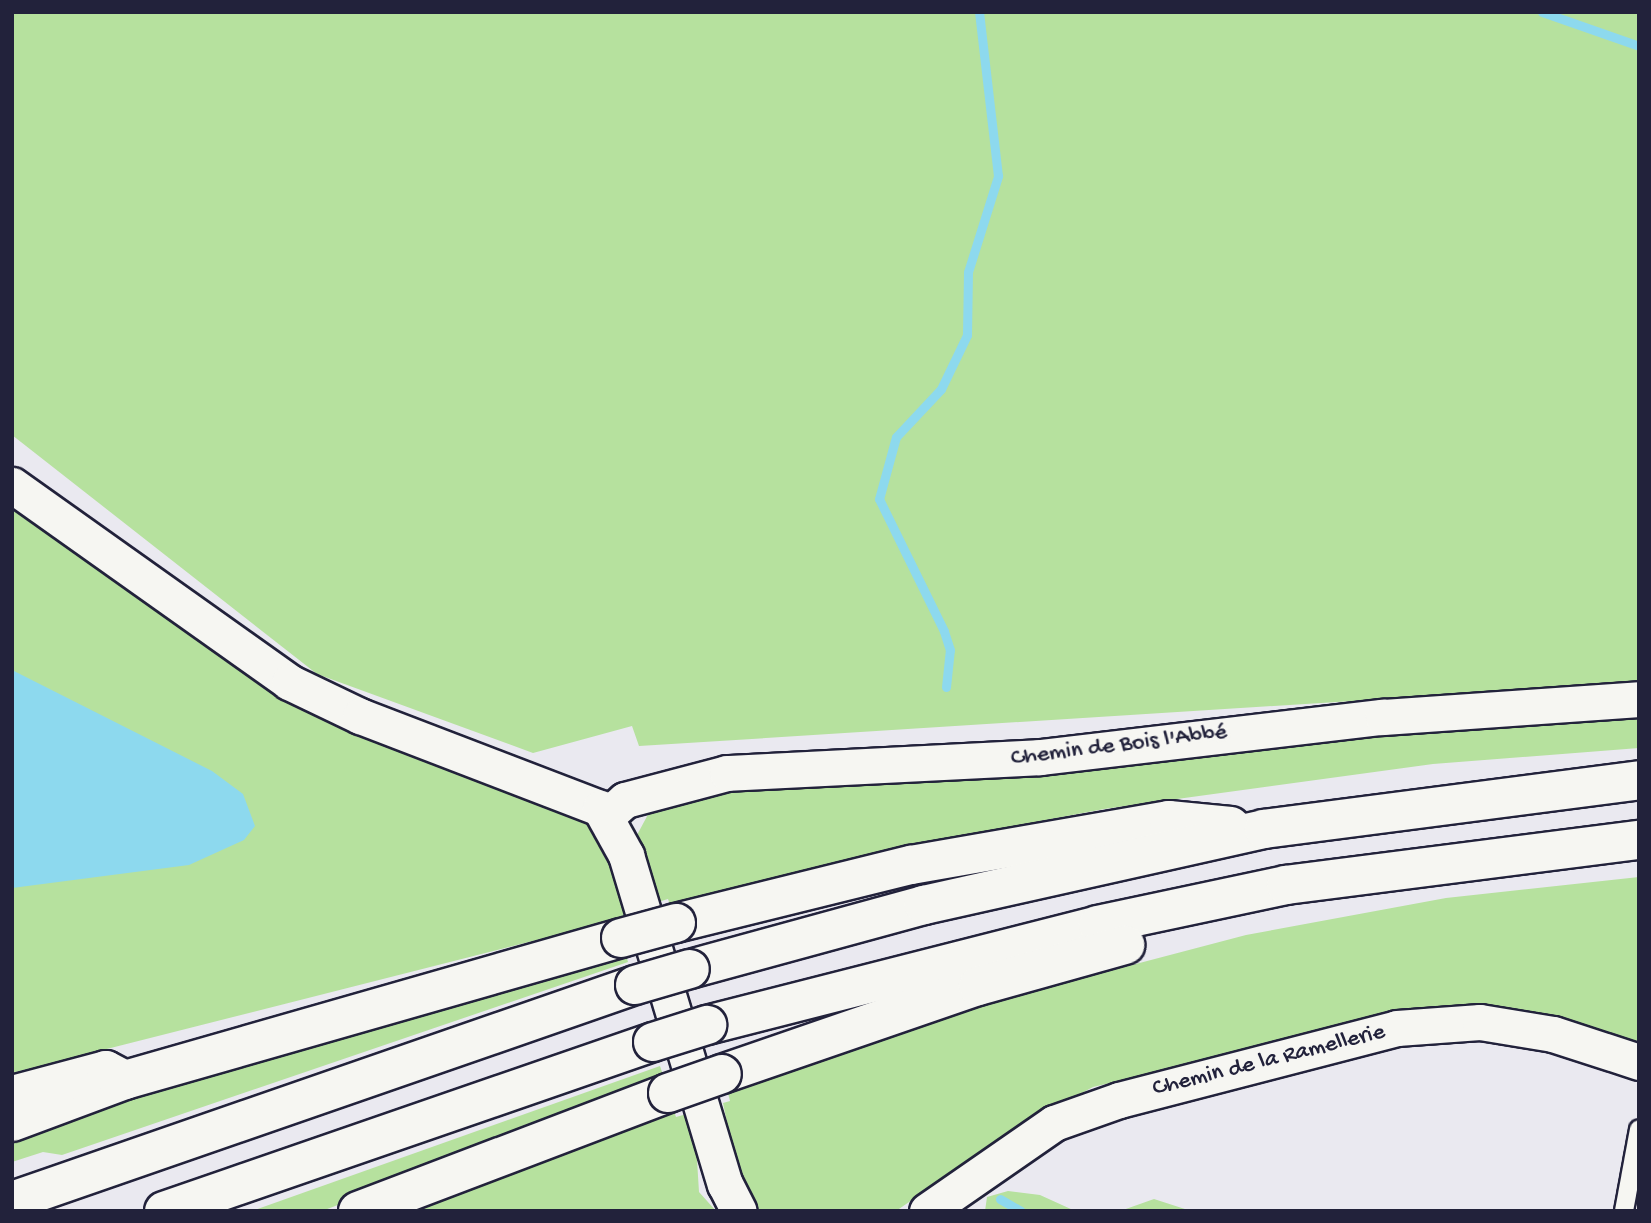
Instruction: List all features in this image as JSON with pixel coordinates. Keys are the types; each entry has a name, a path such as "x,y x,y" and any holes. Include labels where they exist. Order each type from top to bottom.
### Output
{"highway":[{"path":"12,1201 635,985 924,905 1265,829 1639,780"},
{"path":"12,1122 125,1080 621,938 911,865 1169,820 1265,829"},
{"path":"164,1211 653,1042 865,981 1286,885 1639,840"},
{"path":"358,1211 668,1093 978,986 1218,923 1286,885"},
{"path":"12,1095 106,1070 125,1080"}],"street":[{"path":"12,485 289,682 360,716 577,794 607,816 633,875 725,1184 739,1211"},
{"name":"Chemin de Bois l'Abbé","path":"607,816 625,800 727,773 1040,757 1383,717 1639,699"},
{"name":"Chemin de la Ramellerie","path":"927,1211 1054,1123 1119,1100 1398,1028 1480,1023 1553,1034 1639,1062"}],"lane":[{"path":"1624,1211 1639,1129"}],"green space":[{"path":"12,12 1639,12 1639,683 639,746 632,726 533,753 317,674 12,435"},
{"path":"12,506 266,684 561,806 589,825 614,858 631,910 616,920 12,1073"},
{"path":"1639,709 1639,748 1433,764 1104,809 894,849 670,905 668,899 655,903 637,835 652,807 709,788"},
{"path":"1639,877 1639,1051 1391,1017 1093,1087 1015,1129 896,1211 761,1211 747,1196 734,1157 723,1103 730,1101 728,1093 988,1003 1246,935 1446,898"},
{"path":"624,948 628,962 62,1155 43,1152 12,1162 12,1132"},
{"path":"660,1066 665,1081 322,1211 252,1211"},
{"path":"674,1111 676,1117 694,1112 699,1192 716,1211 410,1211"},
{"path":"1008,1191 1040,1195 1073,1210 1090,1211 985,1211 987,1197"},
{"path":"1154,1199 1191,1211 1103,1211 1123,1210"}],"water":[{"path":"12,670 212,771 243,794 255,826 244,840 189,865 12,888"}],"waterway":[{"path":"946,687 950,650 944,631 879,499 896,437 941,389 967,335 968,272 998,176 979,12"},
{"path":"1542,12 1639,46"},
{"path":"1000,1199 1021,1211"}]}
